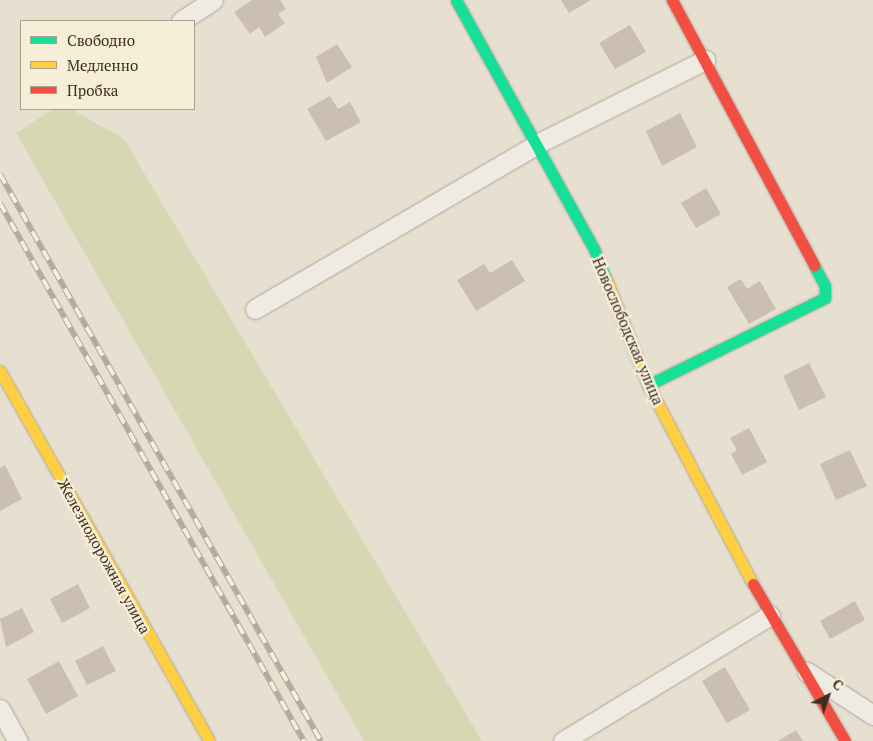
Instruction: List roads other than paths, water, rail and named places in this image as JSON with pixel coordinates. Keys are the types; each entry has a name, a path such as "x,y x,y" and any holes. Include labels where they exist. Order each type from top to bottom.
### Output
{"street":[{"path":"182,20 213,0"},
{"name":"Новослободская улица","path":"456,0 539,143 594,249 648,386 770,615 806,672 845,741"},
{"path":"648,386 825,298 825,286 672,0"},
{"path":"255,309 539,143 705,60"},
{"name":"Железнодорожная улица","path":"0,371 209,741"},
{"path":"563,741 770,615"},
{"path":"806,672 873,714"},
{"path":"1,714 18,741"}],"railway":[{"path":"0,174 321,741"},
{"path":"0,203 304,741"}]}
